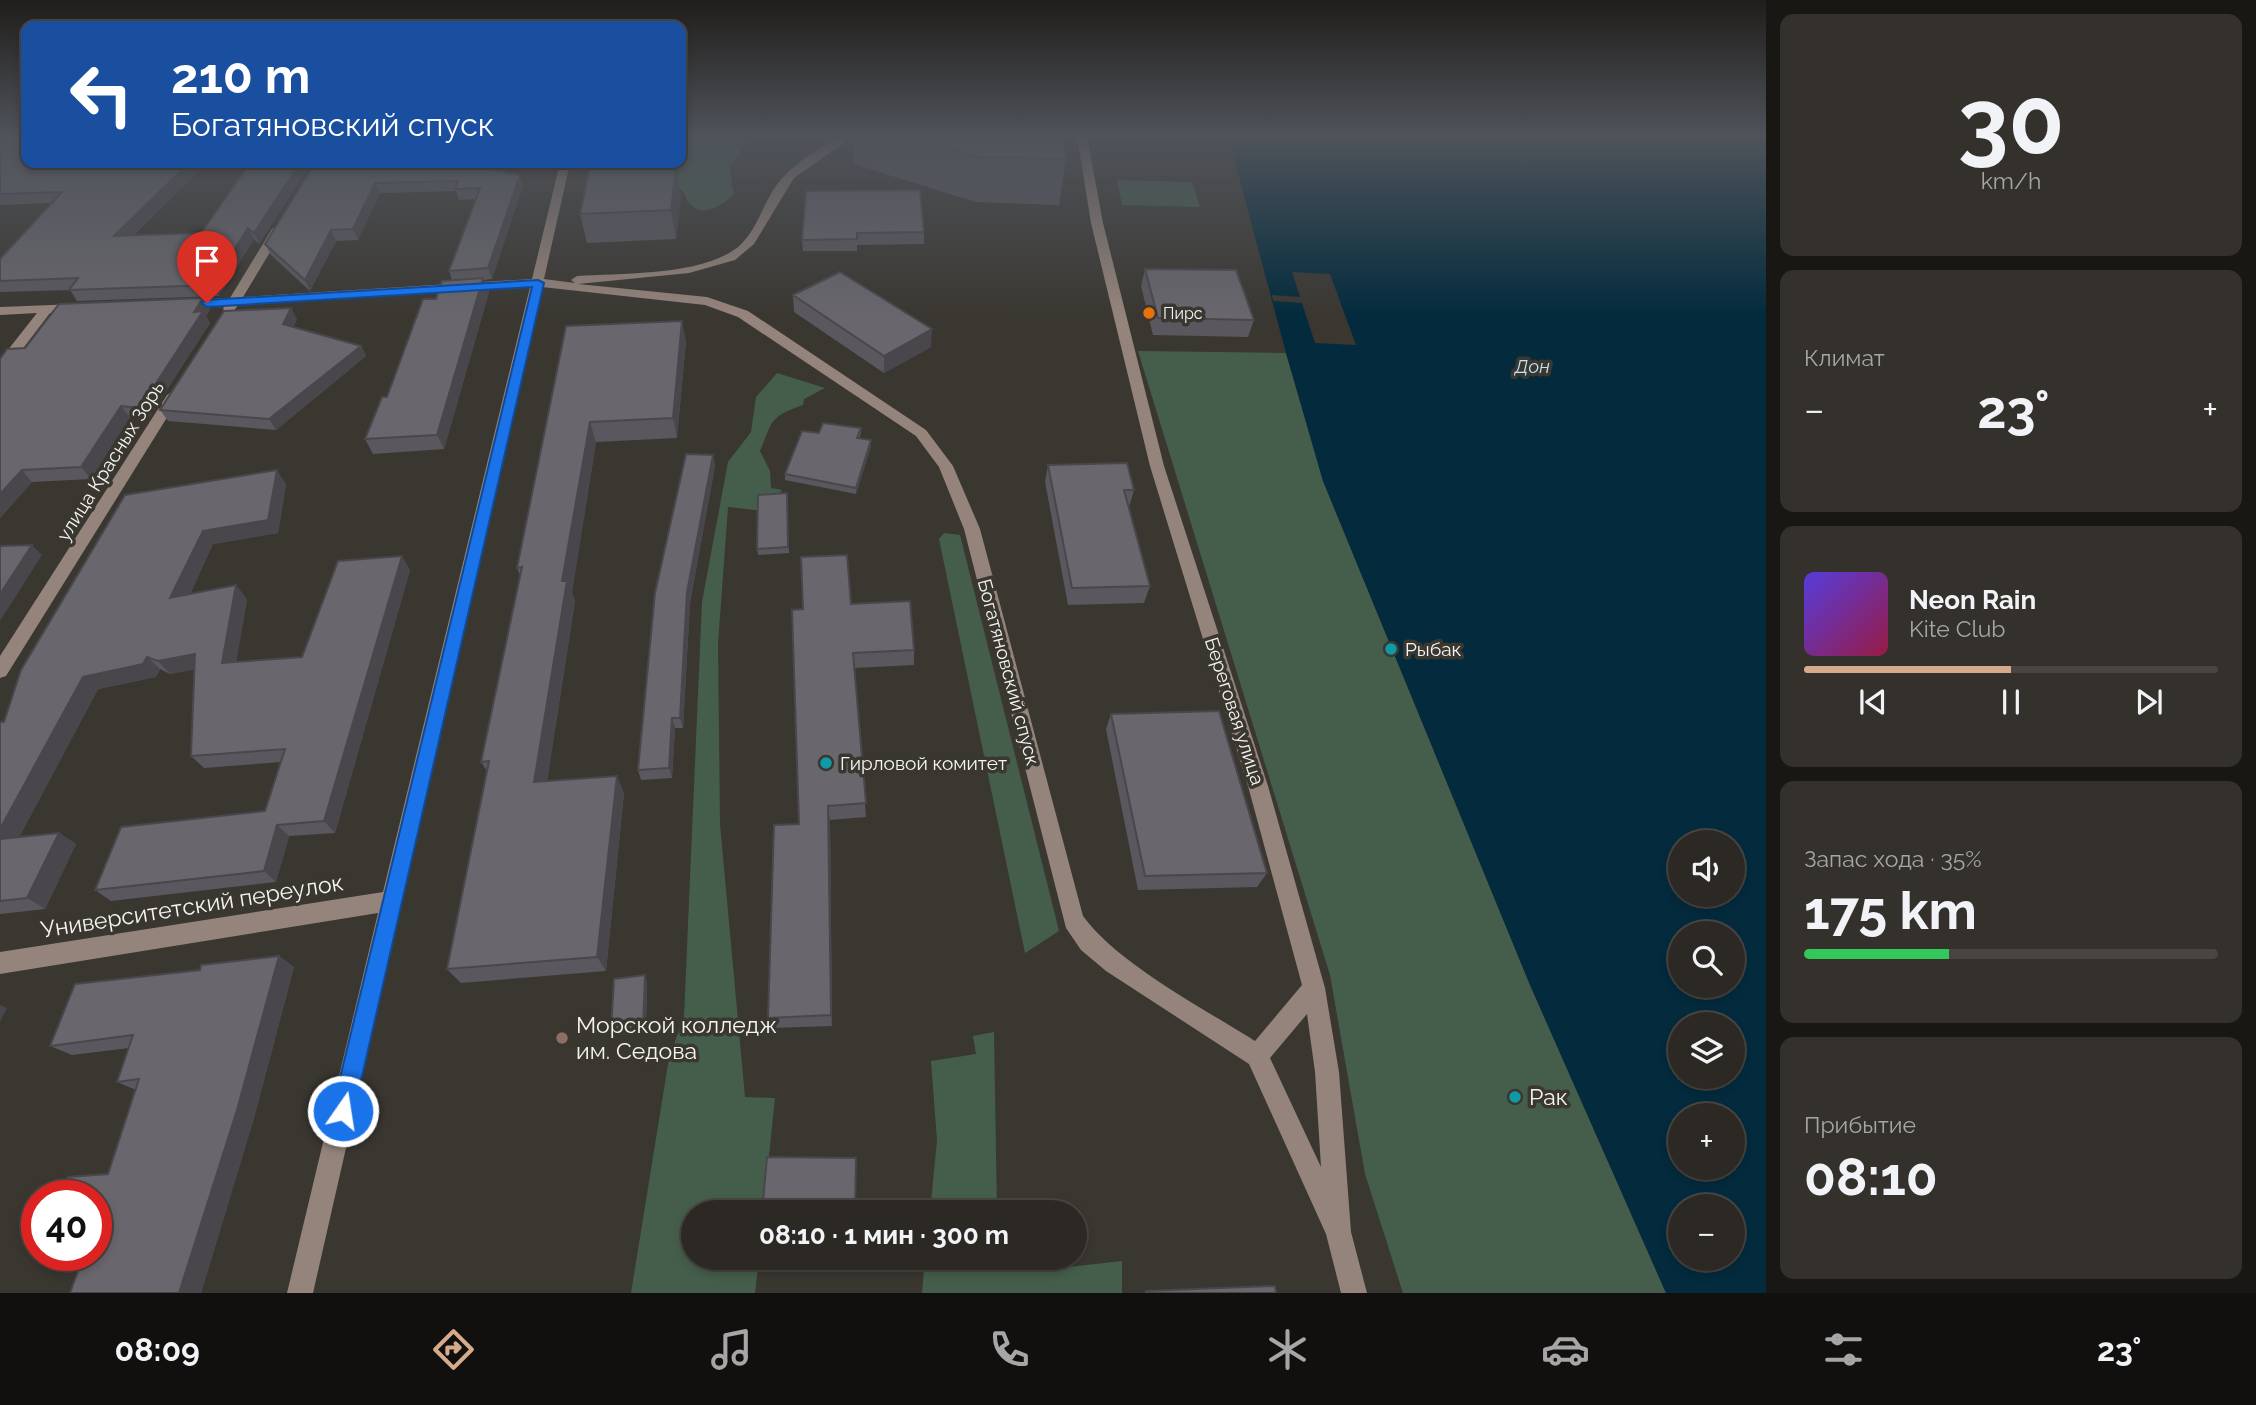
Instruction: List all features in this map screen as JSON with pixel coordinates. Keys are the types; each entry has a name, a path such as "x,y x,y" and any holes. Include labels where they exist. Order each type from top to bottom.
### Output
{"street":[{"path":"300,1293 557,196"},
{"name":"Богатяновский спуск","path":"167,305 538,283 688,269 727,259 744,248 775,196"},
{"name":"Береговая улица","path":"1092,196 1157,467 1258,786 1314,988 1327,1072 1338,1232 1354,1293"},
{"path":"219,325 283,220"},
{"name":"Богатяновский спуск","path":"538,283 707,301 726,306 743,314 921,433 946,466 972,528 1074,921 1089,942 1114,962 1257,1056"},
{"path":"0,312 86,308"},
{"path":"0,369 46,310"},
{"name":"улица Красных Зорь","path":"0,671 183,382"},
{"name":"Университетский переулок","path":"0,962 392,901"},
{"path":"1314,988 1257,1056 1338,1232"}],"green space":[{"path":"685,196 731,196 718,206 706,210 694,208"},
{"path":"1120,196 1197,196 1200,207 1122,205"},
{"path":"1138,351 1286,353 1323,481 1530,985 1666,1293 1403,1293 1365,1174 1330,975"},
{"path":"777,373 825,388 804,399 803,405 784,413 770,426 760,451 770,471 771,488 782,490 765,511 728,507 718,644 720,824 745,1097 775,1098 764,1200 681,1200 681,1270 758,1270 755,1293 631,1293 669,1058 684,1017 702,602 728,462 751,432 756,397"},
{"path":"944,533 960,535 1059,931 1025,953 939,539"},
{"path":"994,1032 997,1200 931,1200 937,1140 931,1061 976,1054 973,1036"},
{"path":"1122,1261 1122,1293 922,1293 924,1270 1087,1270 1087,1265"}],"water":[{"name":"Дон","path":"1244,196 1766,196 1766,1293 1666,1293 1530,985 1323,481"}],"pier":[{"path":"1292,272 1330,274 1356,345 1315,343 1302,303 1273,301 1272,295 1300,297"}],"building":[{"path":"58,196 155,196 114,236 201,233 227,196 278,196 254,233 248,228 212,285 69,290 78,278 0,281 0,259"},
{"path":"294,196 369,196 353,229 331,230 305,280 265,244"},
{"path":"477,196 513,196 488,268 449,271"},
{"path":"584,196 673,196 671,210 580,214"},
{"path":"806,196 921,196 924,232 857,233 857,239 802,240"},
{"path":"1145,269 1236,270 1254,320 1158,318"},
{"path":"840,272 932,329 884,356 793,295"},
{"path":"483,278 437,435 365,439 382,397 387,397 423,299 436,299 442,281"},
{"path":"203,298 194,312 203,311 140,408 121,406 81,467 22,470 0,494 0,359 7,349 25,348 59,304"},
{"path":"291,308 283,324 361,346 269,419 160,410 224,311"},
{"path":"682,321 673,418 590,422 562,581 567,581 534,782 617,776 597,957 447,969 489,761 481,762 522,567 517,568 566,326"},
{"path":"823,423 861,428 857,438 871,440 856,488 785,474 802,431 819,433"},
{"path":"686,454 713,455 687,592 680,718 672,718 669,768 638,770 655,593"},
{"path":"1127,463 1134,490 1124,490 1150,586 1072,588 1048,465"},
{"path":"277,470 268,520 203,531 170,598 236,585 222,663 302,657 338,561 402,556 324,821 277,825 264,871 95,890 121,827 265,811 285,749 191,756 195,654 158,661 147,657 143,664 83,677 0,829 0,722 4,722 21,670 125,495"},
{"path":"787,493 788,547 757,549 758,495"},
{"path":"32,545 0,594 0,546"},
{"path":"847,555 851,604 910,601 914,650 853,653 866,803 828,806 831,1015 768,1018 774,825 799,824 792,610 803,609 801,557"},
{"path":"1219,711 1267,873 1145,876 1111,714"},
{"path":"59,833 27,898 0,901 0,839"},
{"path":"279,956 237,1110 179,1293 70,1293 78,1271 112,1271 112,1180 67,1180 68,1177 108,1174 139,1079 117,1082 133,1035 50,1046 75,984 200,970 201,965"},
{"path":"645,975 643,1028 611,1033 614,979"},
{"path":"767,1157 856,1158 855,1200 763,1200"},
{"path":"1275,1286 1276,1293 1146,1293 1146,1291"}],"place":[{"name":"Пирс","path":"1149,313"},
{"name":"Рыбак","path":"1391,649"},
{"name":"Гирловой комитет","path":"826,763"},
{"name":"Морской колледж им. Седова","path":"562,1038"},
{"name":"Рак","path":"1515,1097"}],"route":[{"path":"207,303 538,283 343,1111"}]}
